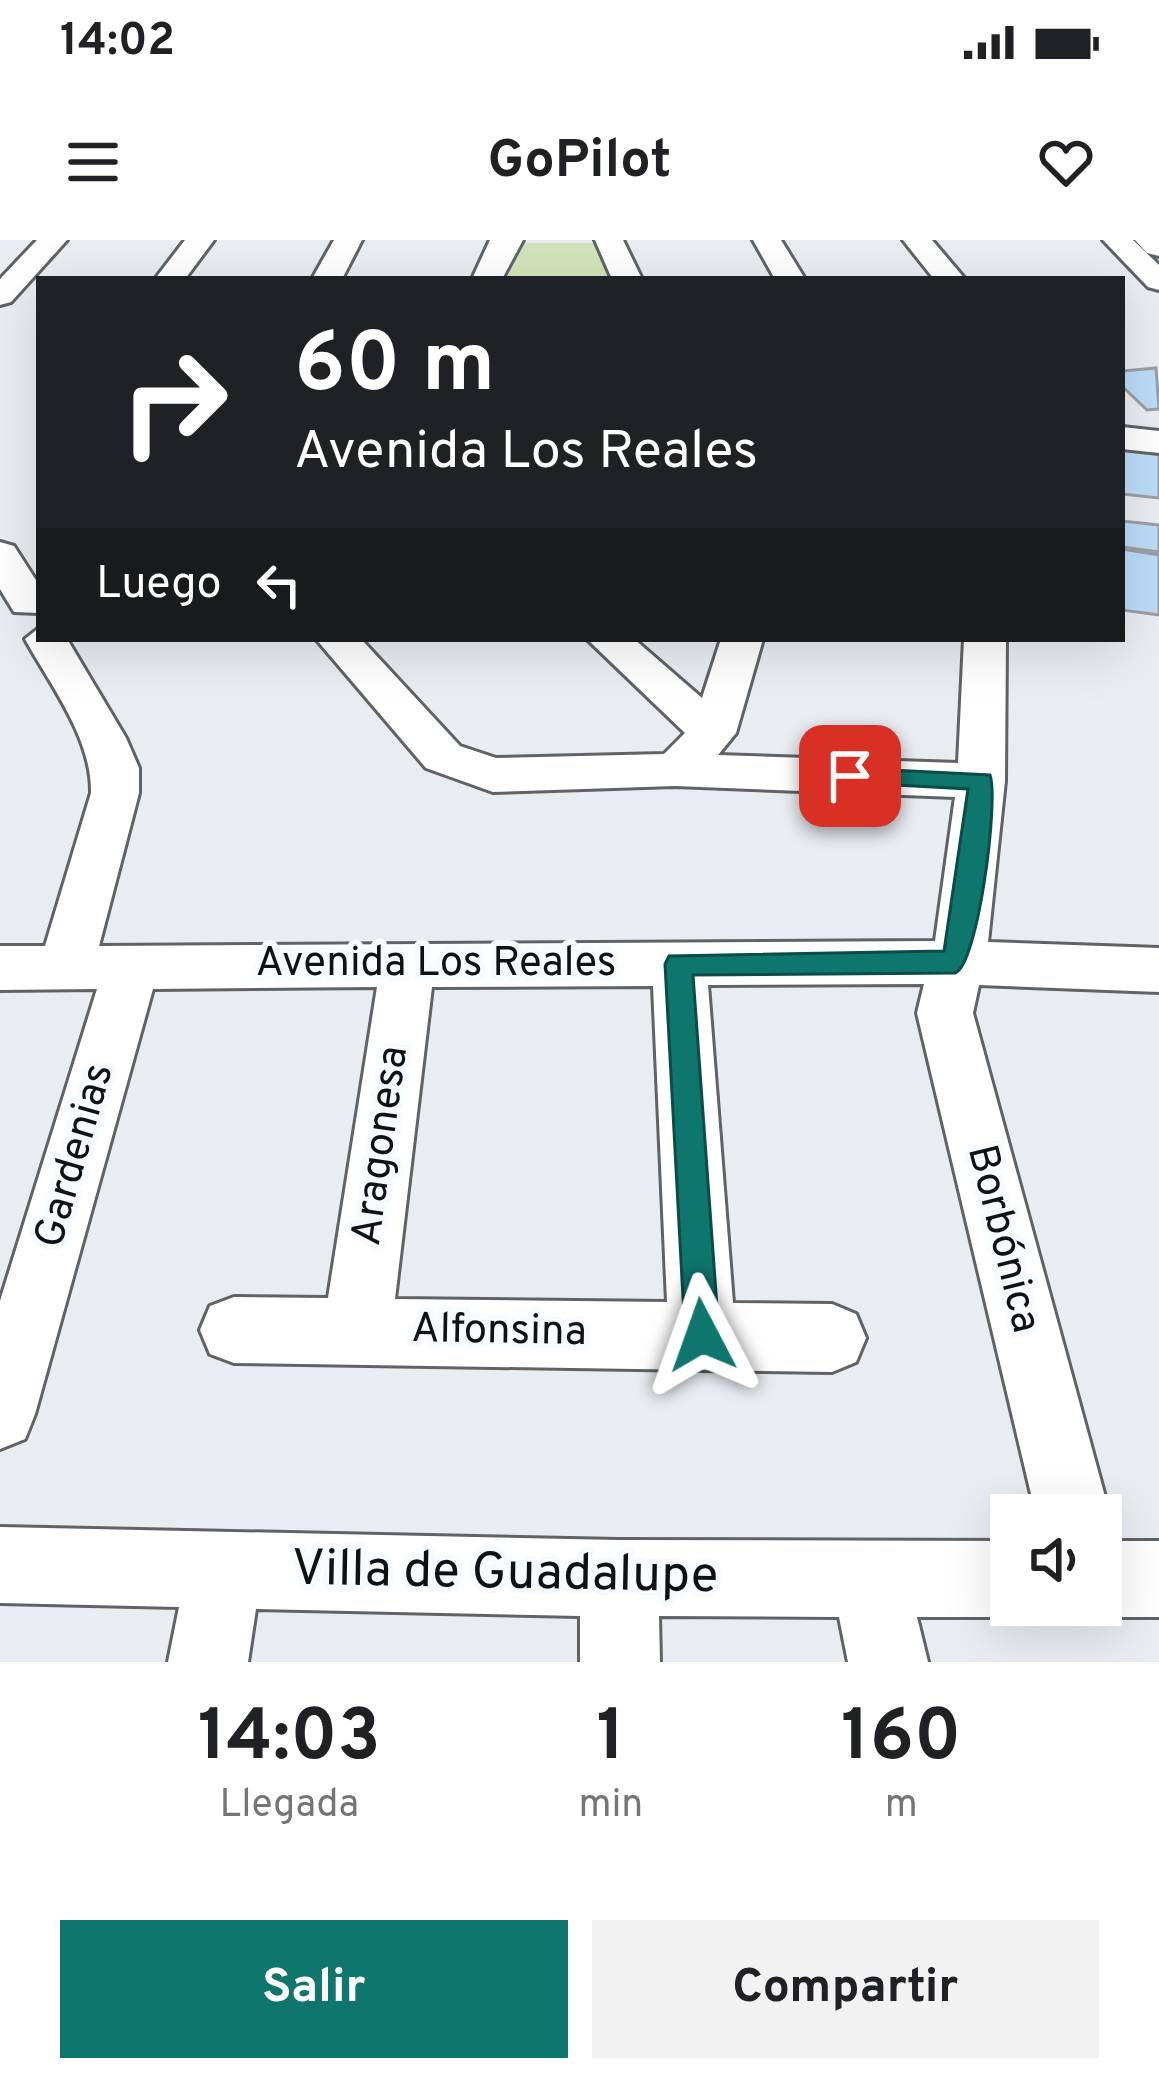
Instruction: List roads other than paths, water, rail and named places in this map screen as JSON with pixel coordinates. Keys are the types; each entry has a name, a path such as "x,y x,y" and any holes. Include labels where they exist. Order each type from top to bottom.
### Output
{"main road":[{"path":"1152,240 1159,246"}],"street":[{"path":"172,276 200,240"},
{"path":"329,276 348,240"},
{"path":"489,276 501,244 509,240"},
{"path":"609,240 626,276"},
{"path":"767,240 788,276"},
{"path":"917,240 947,276"},
{"path":"1117,240 1159,280"},
{"path":"0,262 43,252"},
{"path":"0,296 43,252"},
{"path":"1125,416 1159,420"},
{"path":"1125,438 1159,442"},
{"path":"0,554 31,617 0,642"},
{"path":"45,642 115,768 104,837 65,970"},
{"path":"340,642 443,757 493,775 675,770 981,781"},
{"path":"611,642 713,734"},
{"path":"675,770 702,752 713,734 741,642"},
{"name":"Borbónica","path":"985,642 981,781 965,925 945,1013 1068,1494"},
{"name":"Aragonesa","path":"357,1329 408,962"},
{"name":"Avenida Los Reales","path":"0,968 955,962 1159,970"},
{"path":"679,964 702,1335"},
{"name":"Gardenias","path":"0,1414 132,967"},
{"name":"Alfonsina","path":"234,1330 832,1338"},
{"name":"Villa de Guadalupe","path":"0,1565 619,1578 990,1579"},
{"path":"208,1662 224,1570"},
{"path":"619,1578 620,1662"},
{"path":"870,1579 888,1662"},
{"path":"1122,1579 1159,1580"}]}
